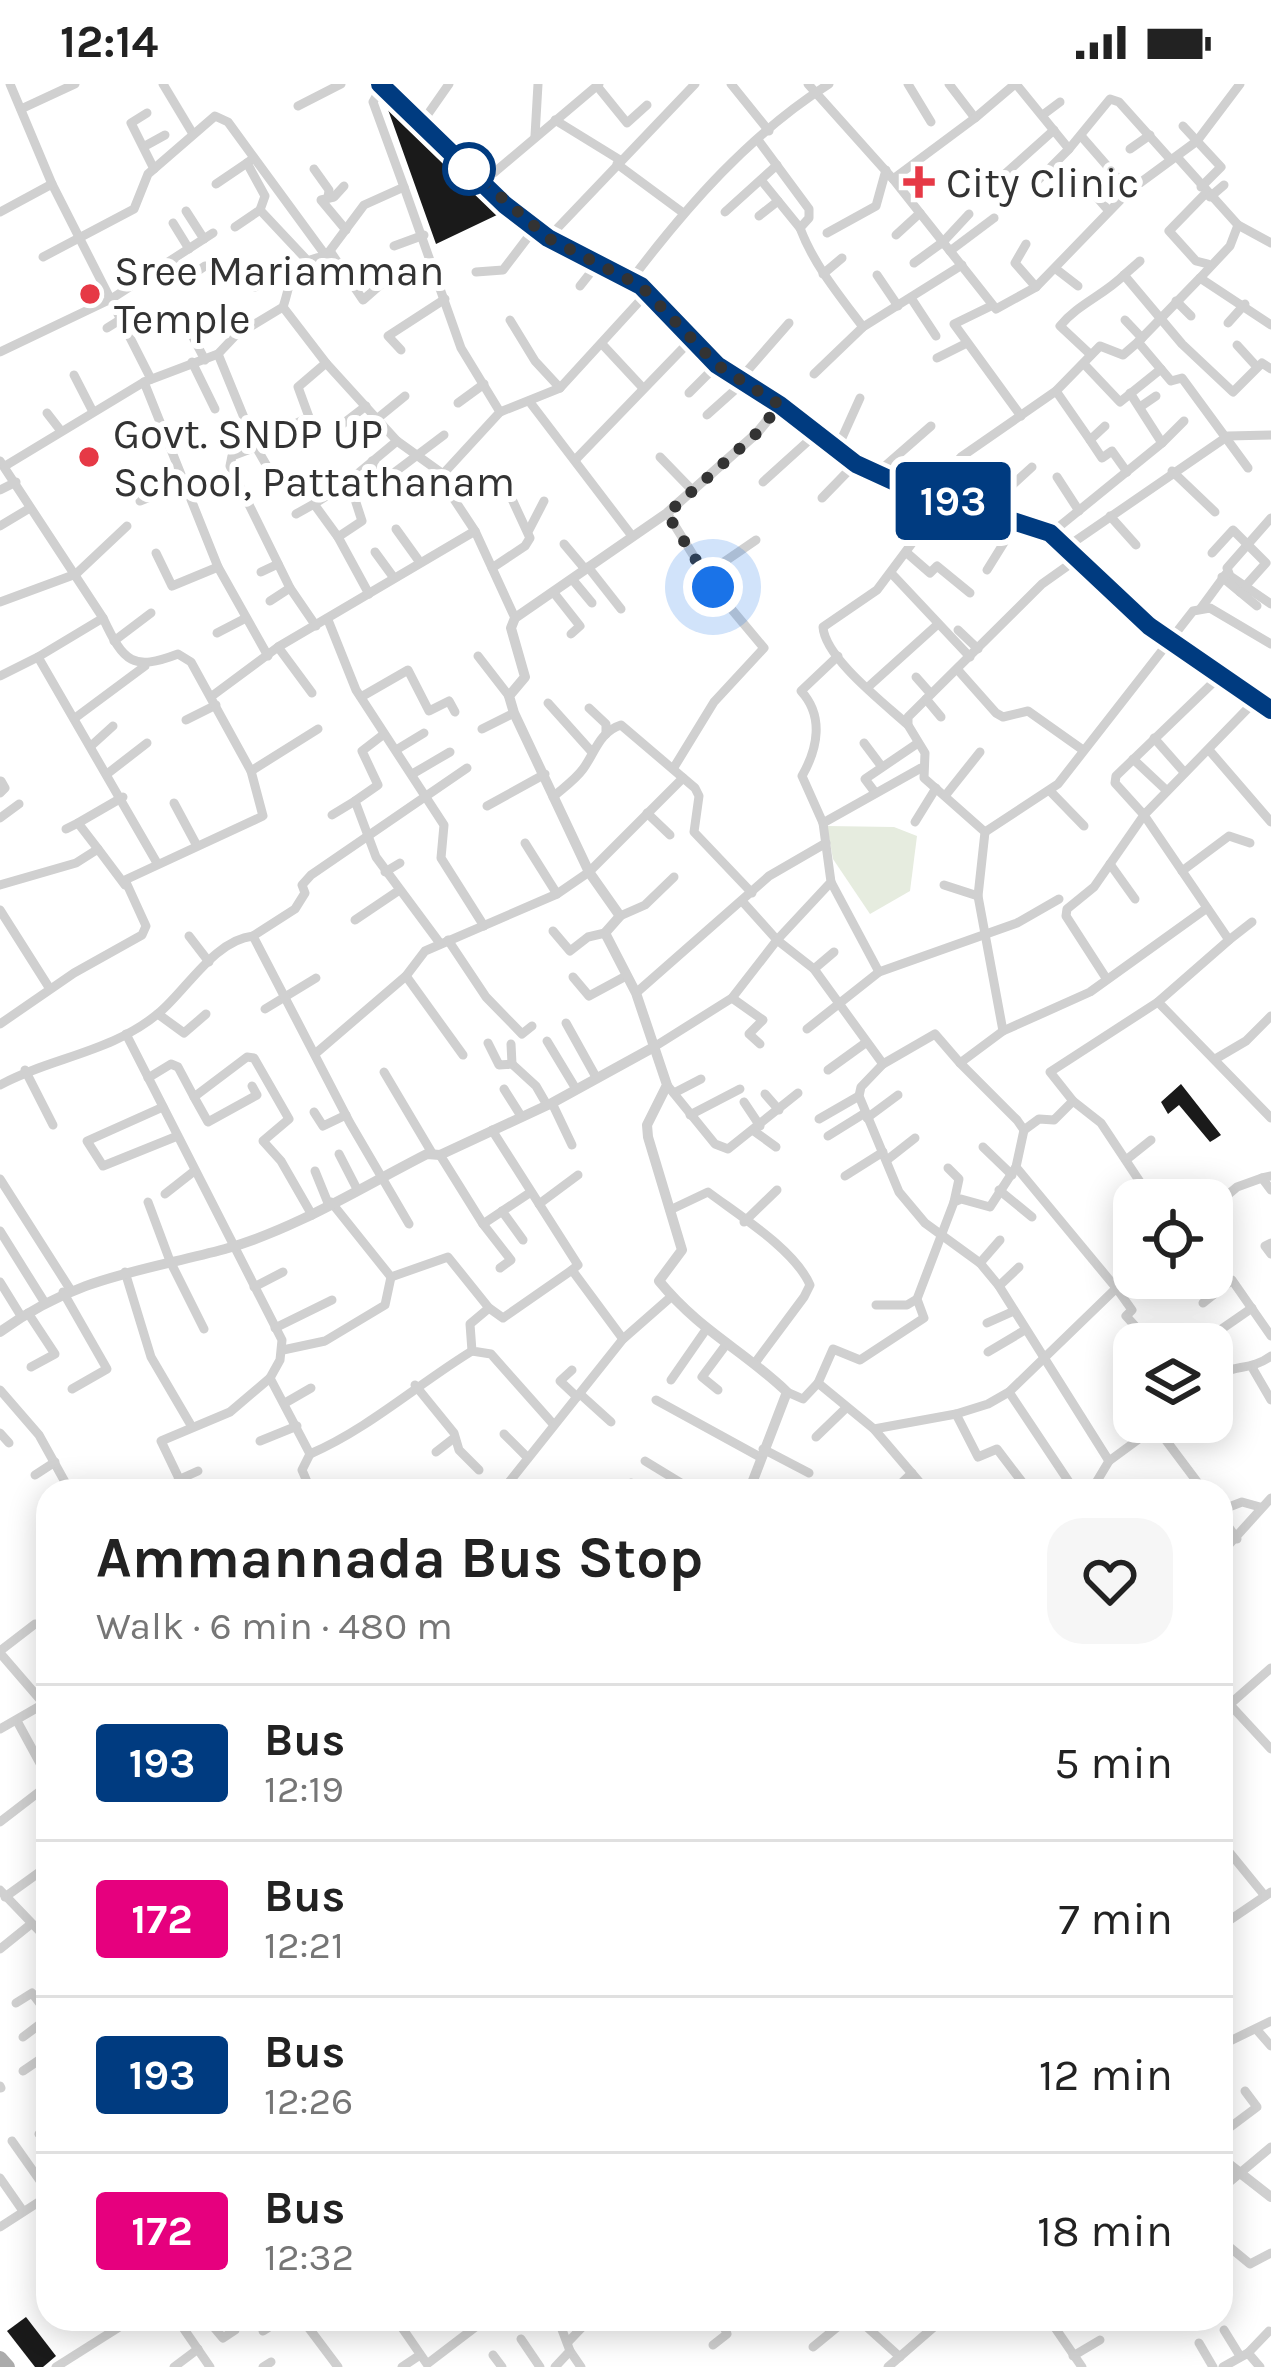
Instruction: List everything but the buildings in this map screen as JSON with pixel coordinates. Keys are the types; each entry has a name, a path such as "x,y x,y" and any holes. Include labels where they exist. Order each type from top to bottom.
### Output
{"main road":[{"path":"382,84 535,228 631,280 717,365 780,405 856,464 1050,533 1149,626 1271,710"},
{"path":"0,2358 8,2367"}],"street":[{"path":"20,109 75,84"},
{"path":"163,84 193,134"},
{"path":"298,106 341,84"},
{"path":"382,84 373,102 461,348 500,412"},
{"path":"421,124 449,84"},
{"path":"535,136 538,84"},
{"path":"548,238 695,84"},
{"path":"730,84 769,131"},
{"path":"631,280 682,212 811,89 829,84"},
{"path":"908,84 931,122"},
{"path":"950,84 975,118"},
{"path":"827,233 876,206 889,175 958,131 1015,84 1069,149"},
{"path":"1108,84 1119,103 1238,225 1269,239"},
{"path":"1021,416 954,324 991,305 1006,307 1036,286 1129,191 1197,141 1240,84"},
{"path":"11,85 52,184 123,318 218,567 268,656"},
{"path":"483,182 598,85 627,123 647,105"},
{"path":"811,89 889,175 991,305"},
{"path":"1032,186 1082,137 1102,104 1110,99 1119,103"},
{"path":"1044,114 1060,102"},
{"path":"147,113 131,123 154,169"},
{"path":"43,257 134,209 154,169 215,116 222,117 363,300 388,278"},
{"path":"555,120 682,212"},
{"path":"1183,126 1221,167 1206,192 1169,231 1196,262 1208,264"},
{"path":"997,181 1054,130"},
{"path":"958,131 968,142"},
{"path":"145,146 165,135"},
{"path":"1130,149 1150,135"},
{"path":"1082,137 1129,191"},
{"path":"758,140 809,208 809,218 800,228"},
{"path":"216,184 251,160"},
{"path":"235,226 260,209 265,196 251,160"},
{"path":"725,212 778,165"},
{"path":"314,169 329,190 328,198"},
{"path":"761,180 800,228 823,274 863,327"},
{"path":"0,212 52,184"},
{"path":"1206,192 1224,185"},
{"path":"344,186 321,200 346,230"},
{"path":"255,287 289,277 306,260 328,254 364,205 404,187"},
{"path":"1094,194 1109,211"},
{"path":"759,216 778,201"},
{"path":"260,209 306,260"},
{"path":"0,352 111,298 209,236 186,212"},
{"path":"896,235 920,213"},
{"path":"946,247 969,214"},
{"path":"914,263 994,218"},
{"path":"172,223 189,249"},
{"path":"927,493 961,457 1056,391 1105,345 1123,355 1230,246 1238,225"},
{"path":"476,272 503,270 535,228"},
{"path":"394,246 424,235"},
{"path":"1026,244 1015,263 1036,286"},
{"path":"823,274 842,258"},
{"path":"172,260 186,279 205,266"},
{"path":"1140,261 1108,290 1072,311 1060,326 1120,401 1161,369"},
{"path":"580,286 598,262"},
{"path":"814,374 863,327 962,265"},
{"path":"1056,269 1078,286"},
{"path":"877,275 898,306"},
{"path":"1124,275 1233,392 1262,363 1271,369"},
{"path":"146,666 137,664 114,640 2,464 148,381 218,354 236,336 283,308 289,277"},
{"path":"1200,278 1271,325"},
{"path":"509,696 525,677 513,641 515,618 475,531 442,482 443,474 500,412 560,388 647,293"},
{"path":"910,298 936,336"},
{"path":"400,350 388,336 445,299"},
{"path":"1176,301 1191,316"},
{"path":"1228,323 1245,304"},
{"path":"283,308 326,364 397,441 443,474"},
{"path":"107,328 123,318"},
{"path":"184,320 205,360"},
{"path":"510,320 535,361 560,388"},
{"path":"1125,320 1171,381 1202,362"},
{"path":"707,415 789,323"},
{"path":"577,458 691,340"},
{"path":"602,344 642,388"},
{"path":"937,358 965,344"},
{"path":"1237,345 1257,368"},
{"path":"218,354 256,447 272,473"},
{"path":"192,362 215,409"},
{"path":"307,445 297,423 309,418 298,386 326,364"},
{"path":"689,394 717,365"},
{"path":"74,375 92,410"},
{"path":"1182,378 1248,468"},
{"path":"458,403 484,383"},
{"path":"357,394 368,385"},
{"path":"1056,391 1102,458 1112,451 1127,472"},
{"path":"1130,393 1162,443"},
{"path":"1140,407 1156,395"},
{"path":"378,418 405,396"},
{"path":"837,449 860,398"},
{"path":"529,401 632,536"},
{"path":"515,618 667,514 757,433 780,405"},
{"path":"340,426 366,406"},
{"path":"47,413 61,431"},
{"path":"1050,533 1184,421"},
{"path":"876,474 931,426"},
{"path":"1090,440 1105,426"},
{"path":"764,482 817,434"},
{"path":"372,460 387,478 444,435"},
{"path":"1068,546 1228,436 1271,435"},
{"path":"276,436 232,456 230,466 290,588 316,626"},
{"path":"338,537 362,521 349,481 397,441"},
{"path":"660,457 692,490"},
{"path":"822,498 856,464"},
{"path":"990,512 1011,484 1032,467"},
{"path":"1172,471 1215,512"},
{"path":"1057,477 1079,511"},
{"path":"0,490 16,482"},
{"path":"140,501 183,484"},
{"path":"296,514 336,490"},
{"path":"511,497 529,530"},
{"path":"945,499 892,574 823,627 823,636 867,688 908,725 925,753 924,778 985,832"},
{"path":"492,568 525,547 544,501"},
{"path":"314,504 354,562 368,594"},
{"path":"1,524 30,508"},
{"path":"667,514 705,574 764,648 714,702 673,769"},
{"path":"1110,515 1136,545"},
{"path":"985,832 1050,791 1201,608 1225,575 1228,562 1271,518"},
{"path":"987,570 1018,520"},
{"path":"0,602 76,574 127,526"},
{"path":"397,529 419,561"},
{"path":"1212,553 1233,530 1266,563 1243,589"},
{"path":"186,720 278,647 475,531"},
{"path":"705,574 756,540"},
{"path":"564,544 621,608"},
{"path":"375,552 394,578"},
{"path":"156,553 172,586 218,567"},
{"path":"907,553 930,573 937,566 970,593"},
{"path":"908,725 908,717 1042,584 1079,557"},
{"path":"339,572 354,562"},
{"path":"260,572 278,564"},
{"path":"892,574 938,624 974,653"},
{"path":"1225,575 1271,604"},
{"path":"572,579 592,603"},
{"path":"269,601 290,588"},
{"path":"1243,589 1257,606"},
{"path":"554,593 580,626 571,634"},
{"path":"1201,608 1217,612 1271,644"},
{"path":"114,640 151,613"},
{"path":"0,676 103,618"},
{"path":"217,633 246,618"},
{"path":"328,620 361,698 444,825 441,858 484,926"},
{"path":"867,688 938,624"},
{"path":"958,629 974,653"},
{"path":"278,647 312,693"},
{"path":"75,718 146,666 178,654 185,657 214,700 251,771 262,816 157,863 124,880 125,885"},
{"path":"478,656 509,696 589,872 620,916"},
{"path":"838,656 801,692 814,711 819,730 802,776 823,824 831,882 879,971"},
{"path":"38,657 157,863"},
{"path":"958,669 1003,717 1028,711 1083,750"},
{"path":"361,698 408,670 429,711 449,701 455,712"},
{"path":"1220,676 1133,759 1115,783 1144,815 1229,940"},
{"path":"916,677 941,716"},
{"path":"1106,978 1066,909 1094,886 1166,789 1256,700"},
{"path":"548,703 591,751"},
{"path":"589,708 606,724 606,734"},
{"path":"482,729 514,713"},
{"path":"553,797 585,766 606,734 621,725 699,796 694,832 752,893"},
{"path":"91,746 113,727"},
{"path":"251,771 318,729"},
{"path":"396,750 424,733"},
{"path":"332,815 378,785 362,751 384,734"},
{"path":"1154,738 1184,772"},
{"path":"107,774 147,743"},
{"path":"864,743 882,767"},
{"path":"874,791 865,779 918,743"},
{"path":"1209,751 1271,822"},
{"path":"413,773 449,752"},
{"path":"915,822 980,752"},
{"path":"1133,759 1166,789"},
{"path":"0,1085 25,1070 68,1060 126,1034 158,1014 208,962 295,909 305,892 302,885 311,875 467,768"},
{"path":"823,824 921,768"},
{"path":"487,806 545,774"},
{"path":"316,1054 406,976 416,960 444,941 557,894 589,872 683,778"},
{"path":"1,781 5,788 0,795 10,811"},
{"path":"1050,791 1084,826"},
{"path":"66,829 123,797"},
{"path":"355,801 366,836 398,891 506,1019 521,1034 532,1026"},
{"path":"174,803 196,844"},
{"path":"647,813 670,835"},
{"path":"0,1024 142,935 146,926 125,885 78,823"},
{"path":"985,832 978,896 1003,1031"},
{"path":"1182,872 1229,836 1250,843"},
{"path":"525,843 557,894"},
{"path":"636,993 794,858 826,843"},
{"path":"0,886 76,863 98,849"},
{"path":"385,872 400,863"},
{"path":"1110,864 1135,899"},
{"path":"553,931 570,951 588,937 605,933 620,916 645,905 674,877"},
{"path":"0,1332 67,1290 232,1246 312,1215 329,1202 549,1104 732,998 831,882"},
{"path":"944,885 978,896"},
{"path":"355,920 398,891"},
{"path":"807,1029 879,971 1017,922 1059,899"},
{"path":"742,901 777,940 814,969 864,1045 883,1064"},
{"path":"960,1064 1003,1031 1090,992 1207,908"},
{"path":"1,915 50,989"},
{"path":"1138,1179 1095,1115 1073,1101 1049,1072 1079,1049 1126,1027 1252,922"},
{"path":"605,933 636,993 670,1089 715,1144 728,1149 798,1093"},
{"path":"189,936 208,962"},
{"path":"253,936 409,1224"},
{"path":"814,969 834,952"},
{"path":"406,976 463,1055"},
{"path":"573,977 590,996 626,976"},
{"path":"265,1009 316,978"},
{"path":"732,998 763,1020 749,1034 760,1044"},
{"path":"1158,1002 1271,1118"},
{"path":"158,1014 184,1033 206,1014"},
{"path":"1217,1058 1246,1041 1271,1016"},
{"path":"566,1023 596,1076"},
{"path":"126,1034 283,1350 270,1378 230,1412 160,1441 179,1479"},
{"path":"1024,1130 935,1034 883,1064 861,1087 866,1116 912,1210 980,1263 999,1286 1108,1461"},
{"path":"547,1041 576,1089"},
{"path":"488,1043 499,1065 512,1064"},
{"path":"511,1044 512,1064 536,1086 572,1145"},
{"path":"829,1070 864,1045"},
{"path":"194,1096 247,1057 259,1063 289,1119 263,1141 281,1161 312,1215"},
{"path":"148,1078 171,1064 178,1067 208,1122 256,1095 252,1086"},
{"path":"25,1070 53,1125"},
{"path":"384,1072 435,1155 511,1260 500,1268"},
{"path":"701,1079 670,1089 647,1125 682,1250 659,1281 671,1296 725,1346 803,1400 818,1383 833,1348 860,1360 924,1318 917,1299"},
{"path":"690,1115 740,1088"},
{"path":"505,1089 521,1116"},
{"path":"765,1094 779,1110"},
{"path":"828,1136 898,1095"},
{"path":"819,1119 859,1096"},
{"path":"935,1192 990,1207 1014,1171 1024,1130 1040,1119 1054,1120 1073,1101"},
{"path":"744,1102 757,1128 776,1147"},
{"path":"163,1107 87,1141 103,1166 176,1137"},
{"path":"228,1111 238,1126"},
{"path":"314,1112 323,1126 346,1115"},
{"path":"392,1277 448,1256 489,1308 509,1317 578,1265 492,1130"},
{"path":"844,1176 915,1138"},
{"path":"1126,1160 1151,1140"},
{"path":"983,1148 1014,1171 1113,1284"},
{"path":"339,1154 357,1189"},
{"path":"876,1306 907,1306 917,1299 959,1179 949,1168"},
{"path":"315,1171 329,1202 392,1277"},
{"path":"165,1194 194,1172"},
{"path":"538,1204 578,1175"},
{"path":"1233,1191 1267,1177 1271,1190"},
{"path":"0,1180 67,1290 107,1369 72,1390"},
{"path":"744,1222 777,1190"},
{"path":"999,1190 1032,1217"},
{"path":"482,1224 531,1192"},
{"path":"670,1210 708,1192 791,1255 810,1285 754,1363"},
{"path":"148,1202 170,1261 204,1329"},
{"path":"502,1211 523,1240"},
{"path":"0,1231 45,1303"},
{"path":"980,1263 1000,1240"},
{"path":"1271,1243 1265,1246 1271,1254"},
{"path":"999,1286 1019,1267"},
{"path":"572,1270 623,1340"},
{"path":"254,1287 283,1272"},
{"path":"125,1273 151,1357 192,1427"},
{"path":"283,1350 325,1341 385,1305 392,1277"},
{"path":"1203,1303 1232,1280 1271,1336"},
{"path":"0,1282 56,1354 31,1367"},
{"path":"874,1429 988,1405 1009,1392 1113,1293"},
{"path":"511,1479 623,1340 671,1296"},
{"path":"1124,1299 1132,1310 1126,1316 1132,1323"},
{"path":"275,1328 332,1300"},
{"path":"472,1351 470,1324 489,1308"},
{"path":"1230,1323 1252,1308"},
{"path":"987,1323 1014,1311"},
{"path":"988,1352 1025,1330"},
{"path":"671,1380 706,1331"},
{"path":"718,1390 702,1376 725,1346"},
{"path":"306,1479 302,1470 310,1454 339,1441 472,1351 491,1354 554,1425"},
{"path":"1233,1368 1253,1369 1271,1356"},
{"path":"1253,1369 1271,1400"},
{"path":"572,1370 560,1381 611,1422"},
{"path":"270,1378 310,1454"},
{"path":"818,1383 874,1429 917,1479"},
{"path":"416,1385 458,1450 479,1470"},
{"path":"285,1403 311,1388"},
{"path":"0,1390 39,1435 64,1479"},
{"path":"753,1479 787,1392"},
{"path":"1009,1392 1067,1479"},
{"path":"656,1400 809,1473"},
{"path":"815,1437 846,1408"},
{"path":"956,1414 979,1457 997,1449 1024,1479"},
{"path":"260,1441 297,1426"},
{"path":"0,1433 8,1443"},
{"path":"503,1434 528,1458"},
{"path":"436,1453 454,1438"},
{"path":"1097,1479 1108,1461 1134,1443"},
{"path":"1171,1443 1196,1479"},
{"path":"646,1461 675,1479"},
{"path":"35,1475 55,1462"},
{"path":"189,1479 198,1471"},
{"path":"906,1479 912,1473"},
{"path":"1233,1542 1271,1498"},
{"path":"1233,1507 1242,1502 1260,1507"},
{"path":"1233,1532 1237,1539"},
{"path":"34,1624 0,1652 36,1692"},
{"path":"1233,1697 1271,1668"},
{"path":"0,1729 36,1709"},
{"path":"1233,1713 1271,1749"},
{"path":"16,1721 36,1758"},
{"path":"0,1822 36,1791"},
{"path":"1233,1855 1268,1894 1233,1918"},
{"path":"36,1873 3,1894 36,1929"},
{"path":"0,1949 31,1924"},
{"path":"16,2003 32,1993 36,1999"},
{"path":"1233,2040 1271,2021"},
{"path":"23,2037 36,2026"},
{"path":"1257,2030 1271,2047"},
{"path":"23,2072 36,2063"},
{"path":"1233,2125 1257,2107 1245,2091"},
{"path":"12,2141 36,2176"},
{"path":"1233,2179 1271,2147"},
{"path":"1233,2167 1271,2197"},
{"path":"0,2178 23,2211"},
{"path":"0,2227 36,2202"},
{"path":"1233,2250 1250,2264 1271,2253"},
{"path":"56,2367 113,2331"},
{"path":"185,2331 211,2367"},
{"path":"311,2331 338,2367"},
{"path":"403,2331 429,2363 470,2331"},
{"path":"563,2331 581,2367"},
{"path":"555,2367 581,2331"},
{"path":"712,2345 726,2331"},
{"path":"813,2347 833,2331"},
{"path":"871,2331 900,2357"},
{"path":"888,2367 927,2331"},
{"path":"1056,2331 1082,2367"},
{"path":"1225,2331 1260,2367"},
{"path":"1223,2367 1269,2331"},
{"path":"521,2339 540,2367"},
{"path":"1073,2356 1100,2340"},
{"path":"1198,2343 1213,2367"},
{"path":"174,2367 198,2349"},
{"path":"402,2367 420,2355"},
{"path":"493,2355 502,2367"}],"shaded area":[{"path":"827,826 894,827 917,836 910,891 870,914 833,859"}],"bus line":[{"name":"193","path":"380,84 505,205 548,238 641,286 717,365 780,405 856,464 904,486 1050,533 1149,626 1271,710"}],"place":[{"name":"City Clinic","path":"919,182"},
{"name":"Sree Mariamman Temple","path":"90,294"},
{"name":"Govt. SNDP UP School, Pattathanam","path":"89,457"}],"route":[{"path":"469,169 548,238 641,286 717,365 780,405 757,433 667,514 713,587"}]}
